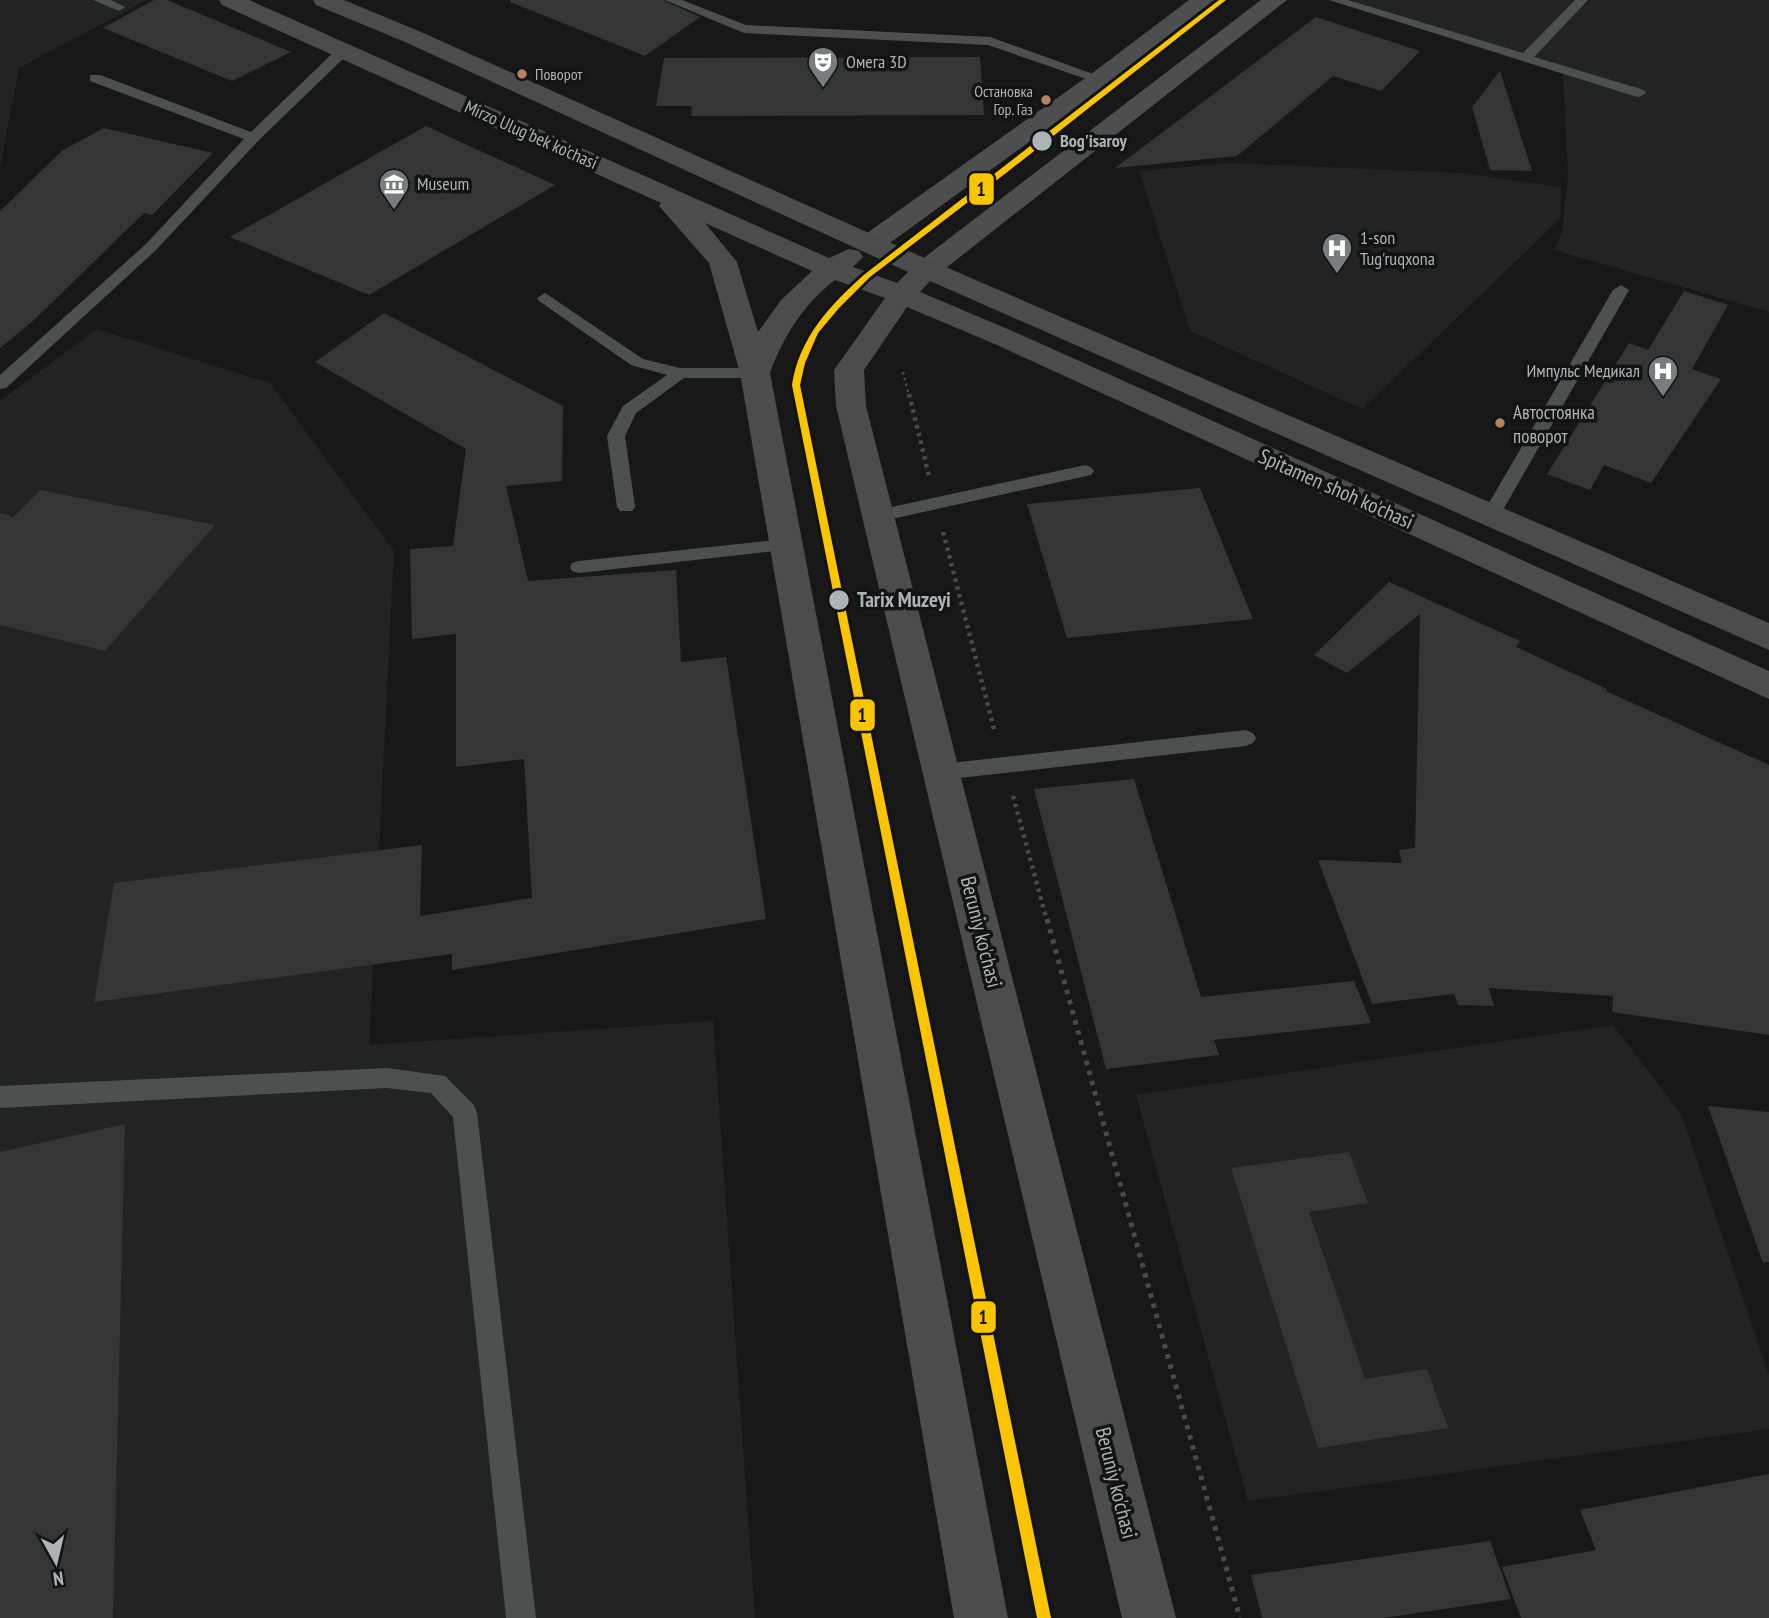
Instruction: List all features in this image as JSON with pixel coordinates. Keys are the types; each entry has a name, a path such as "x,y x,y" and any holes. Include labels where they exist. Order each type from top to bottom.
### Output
{"main road":[{"name":"Mirzo Ulug'bek ko'chasi","path":"230,0 831,269 914,282"},
{"name":"Mirzo Ulug'bek ko'chasi","path":"324,0 413,37 870,244 914,282"},
{"path":"755,373 764,344 801,293 1100,79 1204,0"},
{"path":"914,282 1276,0"},
{"path":"652,189 690,222 723,262 755,373 981,1618"},
{"name":"Spitamen shoh ko'chasi","path":"914,282 1491,515 1769,638"},
{"name":"Spitamen shoh ko'chasi","path":"914,282 1007,339 1769,686"},
{"name":"Beruniy ko'chasi","path":"914,282 849,370 851,406 1149,1618"}],"lane":[{"path":"99,0 119,7"},
{"path":"671,0 744,29 990,41 1100,79"},
{"path":"1335,0 1639,93"},
{"path":"1526,58 1581,0"},
{"path":"0,384 151,247 253,138 344,50"},
{"path":"96,78 253,138"},
{"path":"1491,515 1621,290"},
{"path":"545,298 637,362 680,373 755,373"},
{"path":"626,507 617,436 629,410 680,373"},
{"path":"878,516 1085,471"},
{"path":"579,567 786,545"},
{"path":"941,772 1246,738"},
{"path":"0,1097 387,1078 437,1083 465,1112 521,1618"}],"path":[{"path":"902,372 1004,765 1240,1618"}],"shaded area":[{"path":"0,0 147,0 19,68 0,167"},
{"path":"1340,0 1769,0 1769,312 1554,250 1562,234 1568,173 1563,74"},
{"name":"1-son Tug'ruqxona","path":"1232,163 1463,173 1561,187 1560,219 1362,409 1190,331 1139,171"},
{"path":"97,329 270,383 394,551 369,1045 713,1021 755,1618 0,1618 0,401"},
{"path":"1613,1025 1682,1115 1769,1375 1769,1429 1248,1501 1136,1095"}],"building":[{"path":"154,0 167,0 291,52 232,81 103,28"},
{"path":"510,0 663,0 700,17 645,56"},
{"path":"1316,17 1420,51 1381,91 1333,76 1237,156 1115,168"},
{"path":"980,57 984,115 691,116 692,106 656,106 664,58"},
{"path":"1500,71 1532,171 1490,170 1472,107"},
{"name":"Museum","path":"426,126 555,185 369,295 230,237"},
{"path":"104,128 213,153 152,215 144,213 34,320 0,348 0,211 63,150"},
{"path":"1684,291 1728,305 1692,369 1721,379 1651,483 1604,465 1590,490 1547,474 1629,343 1648,350"},
{"path":"384,313 563,406 562,481 506,486 528,581 676,570 681,662 726,657 766,919 452,970 452,954 94,1002 114,883 422,845 420,916 532,898 524,759 456,767 456,634 412,639 410,549 453,546 466,449 315,362"},
{"path":"1200,488 1253,619 1067,638 1027,504"},
{"path":"40,490 215,525 105,651 0,625 0,513 14,517"},
{"path":"1389,582 1520,641 1516,647 1607,689 1606,691 1769,765 1769,1035 1612,1012 1613,996 1489,988 1494,1006 1458,1005 1454,994 1372,1004 1318,860 1402,863 1399,850 1415,848 1420,614 1347,673 1314,655"},
{"path":"1134,779 1201,997 1354,981 1371,1023 1214,1040 1219,1055 1106,1069 1034,789"},
{"path":"1708,1106 1769,1112 1769,1262 1763,1263"},
{"path":"125,1124 113,1618 0,1618 0,1152"},
{"path":"1349,1152 1368,1203 1309,1212 1365,1379 1427,1369 1448,1428 1318,1448 1231,1168"},
{"path":"1769,1474 1769,1618 1521,1618 1502,1567 1596,1550 1580,1510"},
{"path":"1490,1541 1511,1599 1384,1618 1262,1618 1251,1575"}],"transit line":[{"name":"1","path":"1044,1618 796,385 800,363 814,333 851,290 901,248 972,196 1223,0"}],"place":[{"name":"Поворот","path":"522,74"},
{"name":"Омега 3D","path":"823,89"},
{"name":"Остановка Гор. Газ","path":"1046,100"},
{"name":"Bog'isaroy","path":"1042,141"},
{"name":"Museum","path":"394,211"},
{"name":"1-son Tug'ruqxona","path":"1337,275"},
{"name":"Импульс Медикал","path":"1663,398"},
{"name":"Автостоянка поворот","path":"1500,423"},
{"name":"Tarix Muzeyi","path":"839,600"}]}
